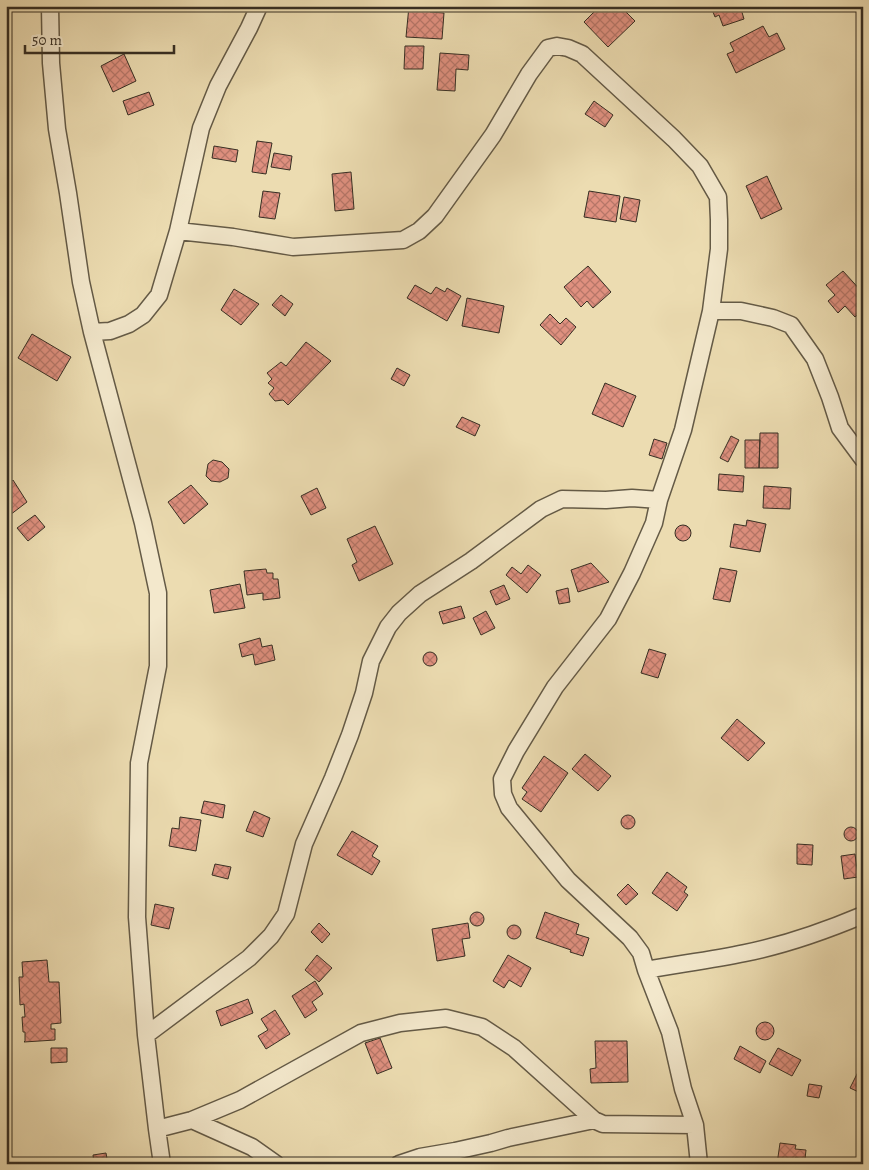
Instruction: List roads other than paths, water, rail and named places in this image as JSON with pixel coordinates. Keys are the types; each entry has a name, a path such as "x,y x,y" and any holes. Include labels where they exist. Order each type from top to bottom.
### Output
{"street":[{"path":"50,6 57,130 81,282 92,332 143,523 158,593 158,666 139,763 137,917 146,1035 162,1164"},
{"path":"92,332 110,331 129,324 143,315 159,295 178,231 201,128 218,86 259,6"},
{"path":"178,231 233,237 293,247 403,240 420,231 435,216 493,136 529,74 548,48 552,46 568,48 582,54 674,139 700,166 714,189 718,197 719,249 711,311 683,430 659,500 654,523 632,573 608,619 555,687 516,751 502,779 503,794 509,808 568,880 630,938 641,953 670,1032 683,1089 696,1125 699,1164"},
{"path":"711,311 741,311 773,318 791,325 815,359 840,428 863,459"},
{"path":"146,1035 249,958 271,936 286,914 304,844 350,735 364,693 371,661 388,627 399,613 420,594 471,561 541,509 562,499 606,500 632,498 659,500"},
{"path":"646,970 745,953 793,941 863,915"},
{"path":"157,1129 192,1120 240,1100 361,1033 400,1023 446,1018 482,1027 514,1048 594,1120 603,1124 696,1125"},
{"path":"192,1120 252,1147 276,1164"},
{"path":"399,1164 420,1157 594,1120"}]}
